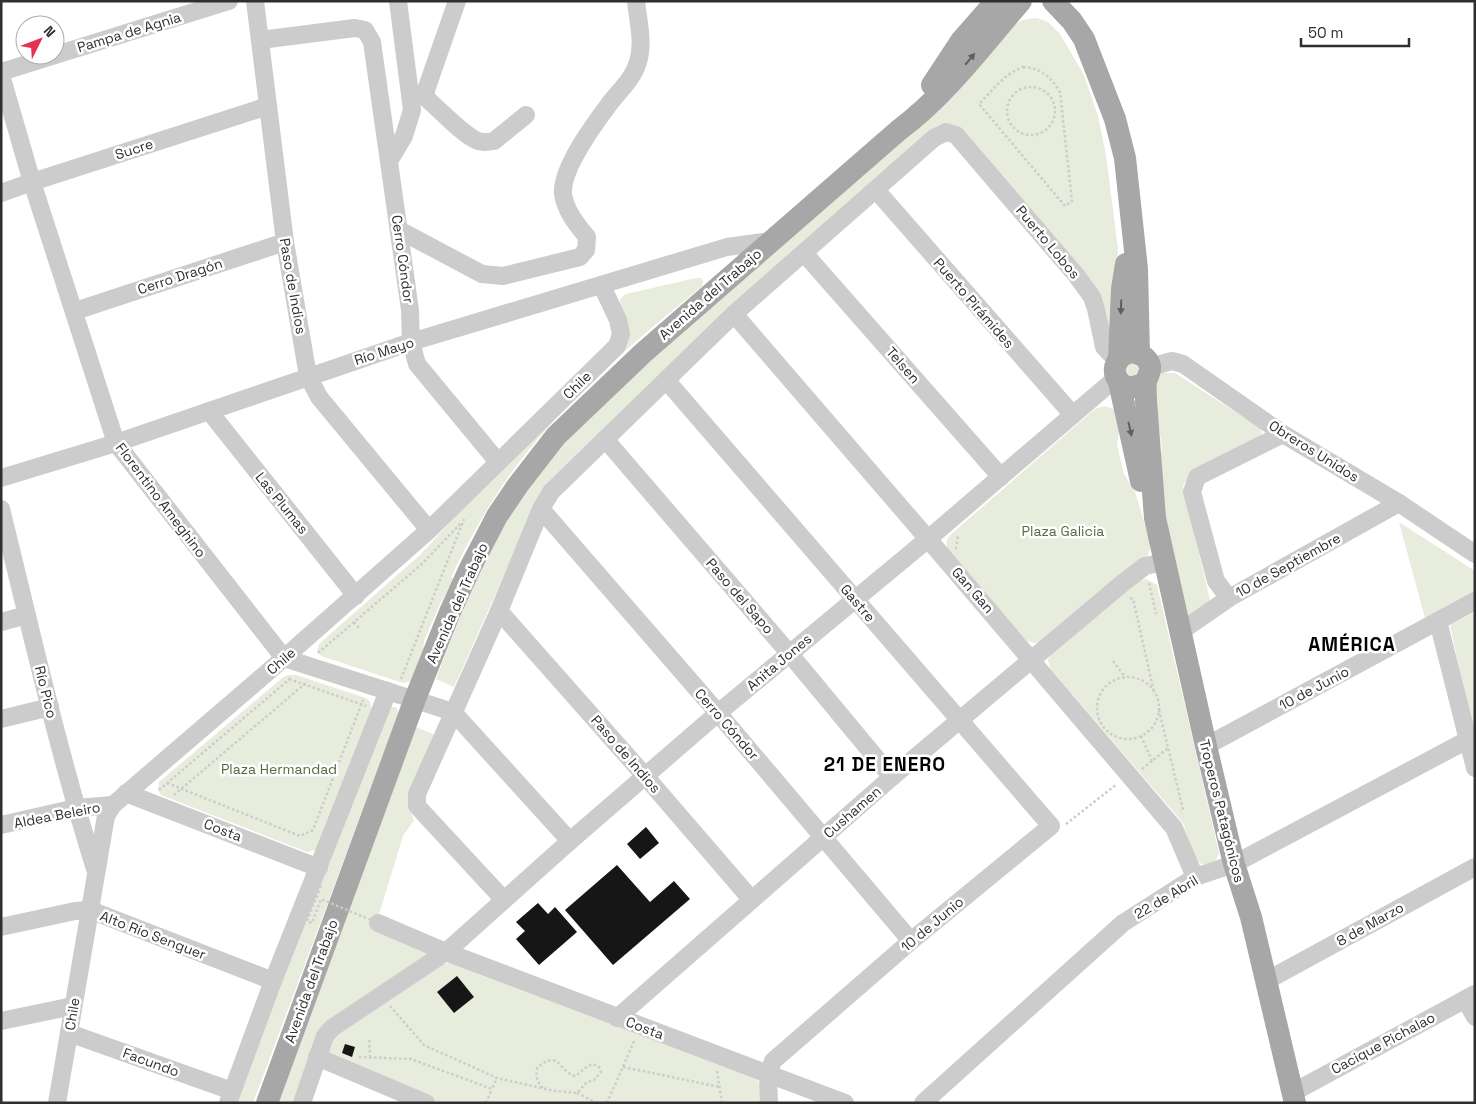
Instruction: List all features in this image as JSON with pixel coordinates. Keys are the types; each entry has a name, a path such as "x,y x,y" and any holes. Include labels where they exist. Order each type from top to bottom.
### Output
{"main road":[{"name":"Avenida del Trabajo","path":"899,130 923,99 962,41 996,1"},
{"name":"Avenida del Trabajo","path":"266,1103 415,699 470,568 497,516 518,485 556,436 643,353 899,130 919,116 1021,1"},
{"name":"Troperos Patagónicos","path":"1041,1 1084,52 1098,73"},
{"name":"Troperos Patagónicos","path":"1053,1 1072,21 1084,39 1115,120 1125,158 1137,268 1130,369 1144,490 1156,518 1206,746 1234,864 1251,917 1293,1098"}],"street":[{"name":"Pampa de Agnia","path":"1,74 229,1"},
{"name":"Paso de Indios","path":"254,1 285,242 308,376 319,397 429,530"},
{"path":"389,161 404,136 412,110 398,1"},
{"path":"457,1 426,90 426,98 470,136 479,141 494,141 526,115"},
{"path":"399,230 482,274 503,276 580,257 586,250 588,237 566,208 563,193 568,170 584,140 610,103 630,79 638,62 640,39 636,1"},
{"name":"Cerro Cóndor","path":"260,40 355,28 365,30 372,42 410,310 411,342 417,364 498,462"},
{"name":"Florentino Ameghino","path":"1,74 32,182 116,443 284,658"},
{"name":"Sucre","path":"1,194 32,182 268,106"},
{"name":"Puerto Lobos","path":"876,190 934,138 946,132 956,135 1076,274 1094,303 1104,347 1130,369"},
{"path":"504,900 417,806 417,794 499,611 541,508 551,492 734,314 876,190"},
{"name":"Puerto Pirámides","path":"876,190 1072,416"},
{"name":"Río Mayo","path":"1,478 116,443 411,342 728,247 771,241"},
{"name":"Cerro Dragón","path":"75,311 285,242"},
{"name":"Telsen","path":"804,253 1001,477"},
{"name":"Chile","path":"56,1103 106,816 113,805 356,596 429,530 617,346 621,334 618,320 602,286"},
{"name":"Gan Gan","path":"734,314 1032,659 1135,772 1174,828 1195,877"},
{"name":"Obreros Unidos","path":"1130,369 1172,361 1183,364 1283,434 1399,503 1475,554"},
{"name":"Anita Jones","path":"446,952 570,841 718,713 1130,369"},
{"name":"Gastre","path":"666,380 1051,826"},
{"name":"Las Plumas","path":"209,411 356,596"},
{"path":"1228,598 1216,581 1192,492 1198,477 1283,434"},
{"name":"Paso del Sapo","path":"605,439 789,653 892,777"},
{"name":"10 de Septiembre","path":"1180,632 1228,598 1399,503"},
{"name":"Cerro Cóndor","path":"541,508 911,941"},
{"name":"Río Pico","path":"1,510 76,808 96,872"},
{"name":"Cushamen","path":"617,1018 892,777 1124,582 1145,566 1165,562"},
{"name":"10 de Junio","path":"1206,746 1475,601"},
{"name":"Paso de Indios","path":"499,611 752,898"},
{"path":"1,622 28,615"},
{"path":"1438,621 1472,738 1475,768"},
{"path":"284,658 453,712 570,841"},
{"path":"230,1097 273,981 388,691"},
{"path":"1,719 50,707"},
{"name":"22 de Abril","path":"923,1103 1106,936 1123,923 1195,877 1234,864 1472,738"},
{"name":"Costa","path":"126,793 319,868"},
{"name":"Aldea Beleiro","path":"1,825 76,808 113,805"},
{"name":"10 de Junio","path":"768,1075 773,1061 911,941 1051,826"},
{"name":"8 de Marzo","path":"1266,980 1475,867"},
{"name":"Alto Río Senguer","path":"1,927 75,911 90,910 273,981"},
{"name":"Costa","path":"378,923 446,952 617,1018 845,1103"},
{"path":"302,1103 325,1036 332,1028 446,952"},
{"path":"1470,996 1475,1017"},
{"name":"Cacique Pichalao","path":"1293,1098 1470,996"},
{"path":"1,1021 73,1006"},
{"name":"Facundo","path":"69,1033 230,1097"},
{"path":"317,1057 426,1103"},
{"path":"768,1075 769,1103"}],"path":[{"path":"1023,68 1034,68 1053,80 1060,92 1062,110 1072,201 1065,206 979,104 1013,71 1023,68"},
{"path":"1027,87 1035,87 1049,95 1055,109 1051,125 1046,131 1030,136 1015,130 1007,116 1009,101 1014,94 1027,87"},
{"path":"1055,109 1062,110"},
{"path":"956,551 958,535"},
{"path":"1128,598 1133,599 1154,692"},
{"path":"1112,662 1125,677"},
{"path":"161,806 321,670"},
{"path":"268,672 380,711"},
{"path":"1159,710 1157,720 1151,729 1141,736 1132,739 1112,735 1104,728 1097,708 1098,699 1103,690 1119,678 1138,678 1147,683 1154,692 1158,700 1183,810 1177,814"},
{"path":"147,775 300,836 313,830 369,685"},
{"path":"1095,718 1114,741"},
{"path":"1141,736 1152,761"},
{"path":"1051,826 1060,828 1168,748"},
{"path":"321,886 307,921 312,923 321,899 378,923"},
{"path":"380,996 424,1045 497,1078 546,1090 577,1093 597,1103"},
{"path":"607,1103 639,1026"},
{"path":"369,1040 370,1057"},
{"path":"714,1054 722,1103"},
{"path":"334,1064 345,1058 411,1058 492,1089"},
{"path":"546,1090 538,1083 536,1075 537,1068 543,1063 550,1060 557,1061 570,1075 575,1076 581,1073 586,1066 593,1064 599,1067 601,1072 598,1076 594,1080 587,1082 577,1093"},
{"path":"622,1067 720,1086"},
{"path":"486,1103 497,1078"}],"green space":[{"path":"1036,18 1048,22 1060,34 1084,75 1098,116 1106,155 1118,249 1116,314 1110,340 1101,299 954,129 542,490 454,687 436,679 475,578 510,512 542,469 578,427 1005,31 1022,20"},
{"path":"702,278 701,287 610,364 547,428 506,481 476,528 451,577 454,579 439,606 424,641 423,655 414,676 409,682 403,683 321,656 317,651 319,644 421,554 484,485 619,349 619,304 621,298 626,294"},
{"path":"1134,360 1141,370 1133,380 1122,368"},
{"path":"1159,373 1175,373 1260,428 1262,433 1260,437 1193,469 1183,486 1210,600 1206,609 1188,617 1157,477 1162,448 1159,428 1152,407 1153,378"},
{"name":"Plaza Galicia","path":"1105,406 1119,414 1120,425 1117,445 1124,474 1135,492 1150,542 1150,549 1147,557 1039,644 1027,641 951,556 948,551 947,542 949,536 1095,409"},
{"path":"1399,522 1475,571 1475,592 1425,618"},
{"path":"1146,579 1157,585 1219,853 1216,860 1209,864 1201,864 1195,859 1183,823 1050,668 1048,660 1051,653 1139,581"},
{"path":"1475,612 1475,726 1472,728 1450,625"},
{"name":"Plaza Hermandad","path":"288,675 296,675 366,698 370,702 372,711 316,850 307,852 161,795 158,789 159,782 282,678"},
{"path":"389,707 395,707 398,710 398,715 253,1103 235,1103 279,986"},
{"path":"416,727 435,735 410,799 409,809 414,820 403,836 375,927 432,953 342,1014 296,1103 278,1103"},
{"path":"451,963 757,1079 762,1088 762,1103 440,1103 326,1053 329,1038 444,964"}],"building":[{"path":"646,827 659,843 640,859 627,844"},
{"path":"617,865 650,902 674,881 690,899 613,965 565,910"},
{"path":"538,903 548,914 555,907 577,932 539,965 516,939 525,931 516,922"},
{"path":"457,976 474,997 454,1013 437,992"},
{"path":"345,1044 355,1047 352,1057 342,1053"}],"district":[{"name":"AMÉRICA","path":"1352,644"},
{"name":"21 DE ENERO","path":"885,764"}]}
